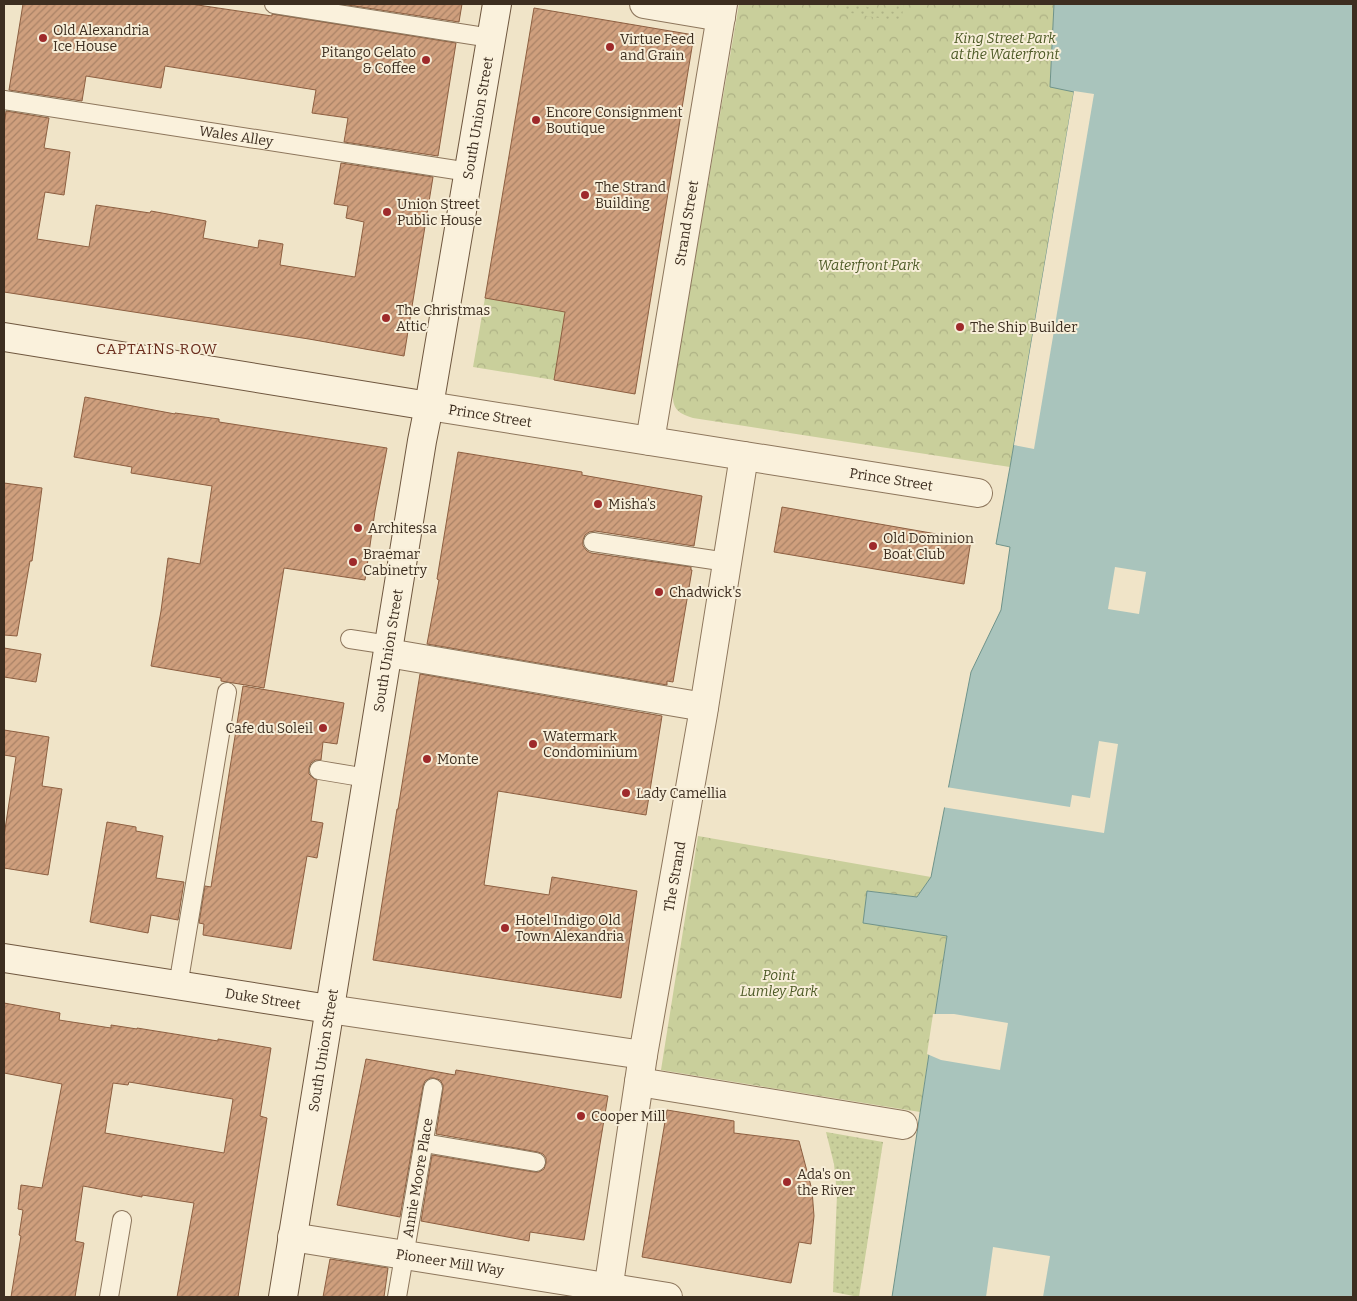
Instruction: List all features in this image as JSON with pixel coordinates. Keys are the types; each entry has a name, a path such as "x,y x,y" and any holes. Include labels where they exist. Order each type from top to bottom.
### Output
{"street":[{"name":"South Union Street","path":"283,1297 420,451 497,4"},
{"path":"644,4 721,20"},
{"name":"Strand Street","path":"650,441 721,20"},
{"name":"Prince Street","path":"4,337 978,493"},
{"name":"The Strand","path":"608,1292 643,1056 704,706 744,456"},
{"path":"389,649 704,706"},
{"name":"Duke Street","path":"4,958 329,1010 643,1056"},
{"path":"639,1082 903,1125"},
{"name":"Pioneer Mill Way","path":"292,1236 608,1292 668,1297"}],"lane":[{"path":"274,4 491,38"},
{"name":"Wales Alley","path":"4,100 469,172"},
{"path":"593,542 727,562"},
{"path":"350,639 389,649"},
{"path":"178,986 227,692"},
{"path":"319,770 367,778"},
{"name":"Annie Moore Place","path":"397,1297 433,1088"},
{"path":"424,1143 536,1162"},
{"path":"109,1297 122,1220"}],"green space":[{"name":"Waterfront Park","path":"739,4 1054,4 1050,86 1074,91 1010,467 693,418 678,411 674,404 673,387"},
{"path":"846,4 867,4 867,7 896,12 897,4 904,4 901,22 845,12"},
{"path":"485,298 565,312 554,380 473,367"},
{"name":"Point Lumley Park","path":"698,836 931,877 917,897 868,891 863,922 947,936 920,1112 661,1070"},
{"path":"826,1132 883,1142 859,1297 833,1292 837,1194 834,1164"}],"water":[{"path":"1054,4 1353,4 1353,1297 892,1297 947,936 863,923 867,891 917,897 931,877 971,672 1001,610 1010,547 996,544 1074,92 1050,87"}],"pier":[{"path":"1074,91 1094,94 1034,449 1014,445"},
{"path":"1115,567 1146,572 1139,614 1108,609"},
{"path":"1099,741 1118,744 1104,833 942,807 946,787 1070,807 1072,795 1090,798"},
{"path":"933,1014 954,1014 1008,1023 1000,1070 941,1060 927,1054"},
{"path":"993,1247 1050,1256 1043,1297 986,1297"}],"building":[{"path":"23,4 191,4 272,16 272,14 456,43 438,156 344,142 348,118 312,113 316,90 165,66 161,88 86,76 82,101 9,90"},
{"path":"341,4 462,4 459,22"},
{"path":"534,8 694,35 635,394 554,380 565,312 485,298"},
{"path":"6,111 49,118 44,148 70,152 64,195 45,192 37,239 89,247 96,205 150,213 151,211 206,221 203,238 258,248 259,240 283,244 280,265 355,277 364,222 346,218 348,206 334,204 341,163 433,177 404,356 309,339 4,292 4,126"},
{"path":"85,397 175,414 219,419 219,422 387,448 365,580 284,568 264,688 221,681 221,678 151,666 168,558 200,564 212,486 131,473 132,467 74,457"},
{"path":"458,452 582,472 582,475 702,496 694,546 595,531 585,535 583,540 583,546 591,553 691,567 673,682 667,681 667,685 427,644 439,580 437,579"},
{"path":"4,483 42,488 32,561 30,561 17,636 4,635"},
{"name":"Old Dominion Boat Club","path":"782,507 971,540 964,584 774,552"},
{"path":"4,648 41,654 36,682 4,677"},
{"path":"420,674 662,716 646,815 498,791 484,885 549,895 552,877 637,891 621,998 373,960"},
{"path":"243,686 344,703 337,744 323,742 321,760 315,760 309,768 309,774 317,780 311,821 323,823 317,858 307,856 291,949 203,935 204,924 199,923 205,886 211,887"},
{"path":"4,730 49,737 42,786 62,789 48,875 4,868 4,836 16,757 4,755"},
{"path":"107,822 136,827 136,831 163,836 156,878 184,882 178,920 151,915 148,933 90,922"},
{"path":"4,1003 60,1013 59,1020 111,1028 111,1025 137,1028 271,1048 260,1116 267,1118 238,1297 177,1297 194,1203 142,1195 142,1197 83,1186 75,1241 84,1243 75,1297 11,1297 21,1236 19,1235 23,1210 18,1209 21,1185 42,1188 62,1084 4,1073","holes":["129,1082 233,1099 224,1153 105,1133 113,1083 128,1085"]},
{"path":"366,1059 455,1075 456,1070 608,1096 584,1240 530,1232 529,1241 421,1221 432,1155 534,1172 544,1169 546,1163 546,1158 538,1152 436,1134 443,1085 440,1080 434,1078 425,1081 423,1086 400,1217 337,1205"},
{"path":"667,1110 734,1121 734,1133 799,1141 812,1190 814,1216 811,1244 799,1242 791,1283 642,1257"},
{"path":"330,1259 388,1268 384,1297 323,1297"}],"place":[{"name":"Old Alexandria Ice House","path":"43,38"},
{"name":"Virtue Feed and Grain","path":"610,47"},
{"name":"Pitango Gelato & Coffee","path":"426,60"},
{"name":"Encore Consignment Boutique","path":"536,120"},
{"name":"The Strand Building","path":"585,195"},
{"name":"Union Street Public House","path":"387,212"},
{"name":"The Christmas Attic","path":"386,318"},
{"name":"The Ship Builder","path":"960,327"},
{"name":"Misha’s","path":"598,504"},
{"name":"Architessa","path":"358,528"},
{"name":"Old Dominion Boat Club","path":"873,546"},
{"name":"Braemar Cabinetry","path":"353,562"},
{"name":"Chadwick's","path":"659,592"},
{"name":"Cafe du Soleil","path":"323,728"},
{"name":"Watermark Condominium","path":"533,744"},
{"name":"Monte","path":"427,759"},
{"name":"Lady Camellia","path":"626,793"},
{"name":"Hotel Indigo Old Town Alexandria","path":"505,928"},
{"name":"Cooper Mill","path":"581,1116"},
{"name":"Ada's on the River","path":"787,1182"}],"district":[{"name":"CAPTAINS ROW","path":"157,349"}],"park label":[{"name":"King Street Park at the Waterfront","path":"1005,46"}]}
